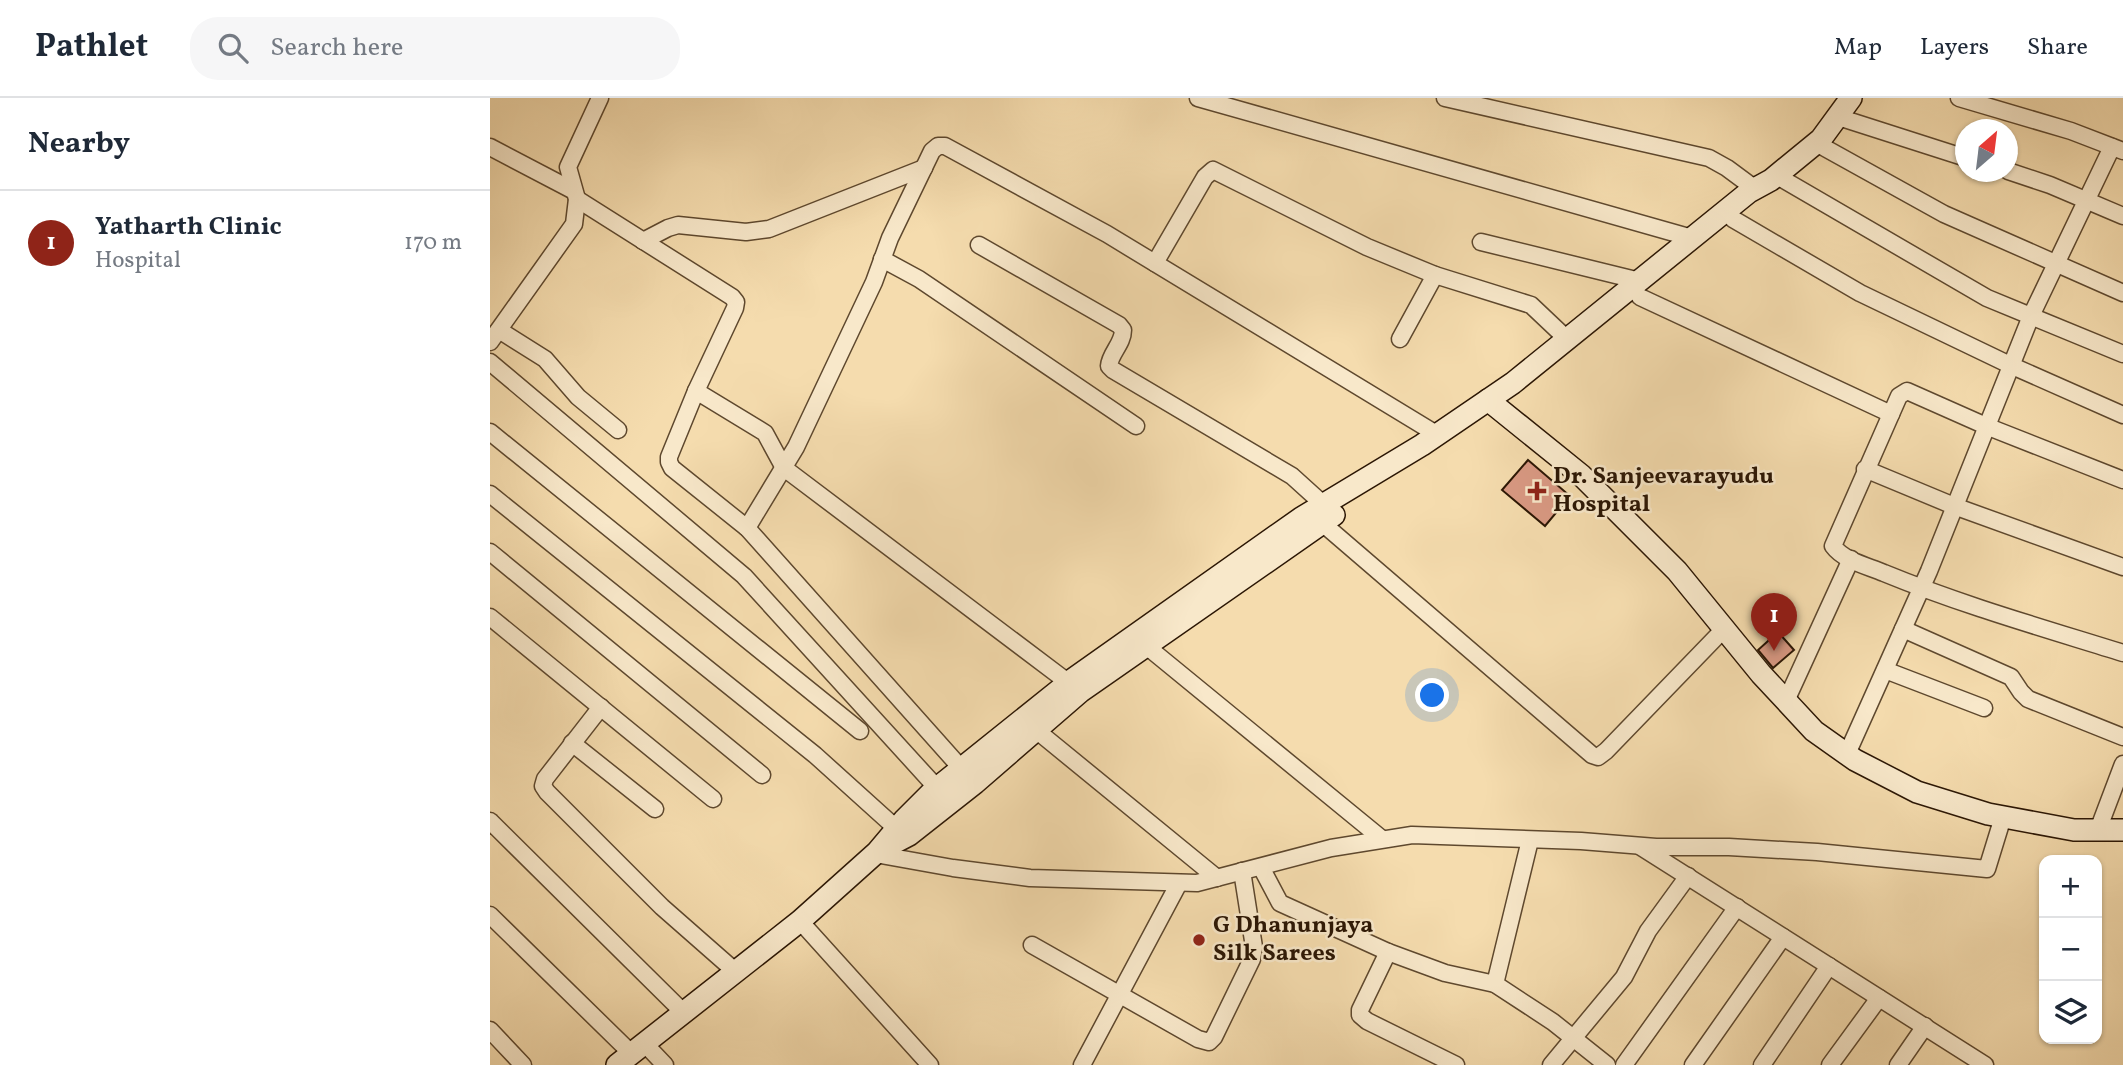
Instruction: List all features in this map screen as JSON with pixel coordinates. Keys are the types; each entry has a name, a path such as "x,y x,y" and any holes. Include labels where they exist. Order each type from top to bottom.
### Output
{"main road":[{"path":"1323,513 1437,435 1492,404 1568,340 1640,289 1692,238 1816,143 1851,98"},
{"path":"631,1054 800,921 876,853 904,820 937,788 1069,683 1140,641 1231,577 1301,518 1323,513 1430,454 1733,219 1760,196 1768,182"},
{"path":"1492,404 1581,475 1677,571 1761,674 1814,731 1847,754 1917,792 2003,817 2074,830 2123,830"},
{"path":"876,853 909,835 975,783 1140,641"}],"street":[{"path":"600,98 568,167 576,195 574,224 494,336 545,359 578,397 618,430"},
{"path":"1198,98 1692,238"},
{"path":"1445,98 1709,158 1727,168 1768,182 1979,293 2123,354"},
{"path":"1847,754 1921,589 2031,316 2086,200 2117,149 2071,131 1959,98"},
{"path":"1838,117 1955,155"},
{"path":"1816,143 1944,214 2123,293"},
{"path":"747,528 784,468 818,400 890,238 932,151 937,146 945,146 1107,234 1437,435"},
{"path":"490,147 576,195 736,302 696,391 669,462 672,468 747,528 961,768"},
{"path":"643,241 678,225 746,232 769,229 924,168"},
{"path":"1154,263 1205,177 1213,170 1367,247 1435,275 1531,305 1568,340"},
{"path":"2018,175 2123,216"},
{"path":"1733,219 1860,293 2010,365 2123,415"},
{"path":"1480,242 1640,289 1891,414"},
{"path":"979,245 1119,326 1123,330 1123,337 1109,361 1113,370 1292,476 1323,513 1581,746 1598,757 1724,629"},
{"path":"882,259 919,279 1136,426"},
{"path":"1400,339 1435,275"},
{"path":"490,362 744,576 937,788"},
{"path":"696,391 765,433 784,468 1069,683"},
{"path":"2123,480 1986,426 1907,391 1899,396 1833,542 1836,550 1851,559 1921,589 2123,653"},
{"path":"490,432 860,731"},
{"path":"1865,469 1954,506 2123,567"},
{"path":"490,495 815,755 897,829"},
{"path":"490,552 762,775"},
{"path":"1786,701 1851,559"},
{"path":"490,617 713,799"},
{"path":"1903,629 2011,677 2028,699 2123,737"},
{"path":"1140,641 1382,839"},
{"path":"1885,670 1984,708"},
{"path":"601,707 545,779 543,786 662,907 736,972"},
{"path":"1036,730 1217,878"},
{"path":"572,743 655,809"},
{"path":"2098,830 2123,764"},
{"path":"876,853 953,869 1030,878 1197,883 1331,848 1412,835 1817,852 1987,869 2003,817"},
{"path":"490,821 684,1013"},
{"path":"1495,984 1530,840"},
{"path":"1641,846 1925,1026 1967,1060 1985,1065"},
{"path":"1261,867 1280,903 1388,952 1445,973 1495,984 1553,1022 1607,1065"},
{"path":"1032,945 1198,1039 1209,1042 1214,1037 1252,958 1254,947 1241,872"},
{"path":"1551,1065 1623,977 1648,932 1688,876"},
{"path":"1082,1065 1179,883"},
{"path":"1624,1065 1737,907"},
{"path":"490,915 631,1054 665,1065"},
{"path":"800,921 930,1065"},
{"path":"1693,1065 1783,937"},
{"path":"1388,952 1360,1015 1456,1065"},
{"path":"1762,1065 1829,966"},
{"path":"1830,1065 1879,998"},
{"path":"1898,1065 1925,1026"},
{"path":"490,1030 523,1065"}],"building":[{"path":"1528,460 1570,496 1545,526 1502,490"},
{"path":"1778,632 1794,650 1773,668 1758,650"}],"place":[{"name":"Dr. Sanjeevarayudu Hospital","path":"1537,491"},
{"name":"Yatharth Clinic","path":"1774,651"},
{"name":"G Dhanunjaya Silk Sarees","path":"1199,940"}]}
